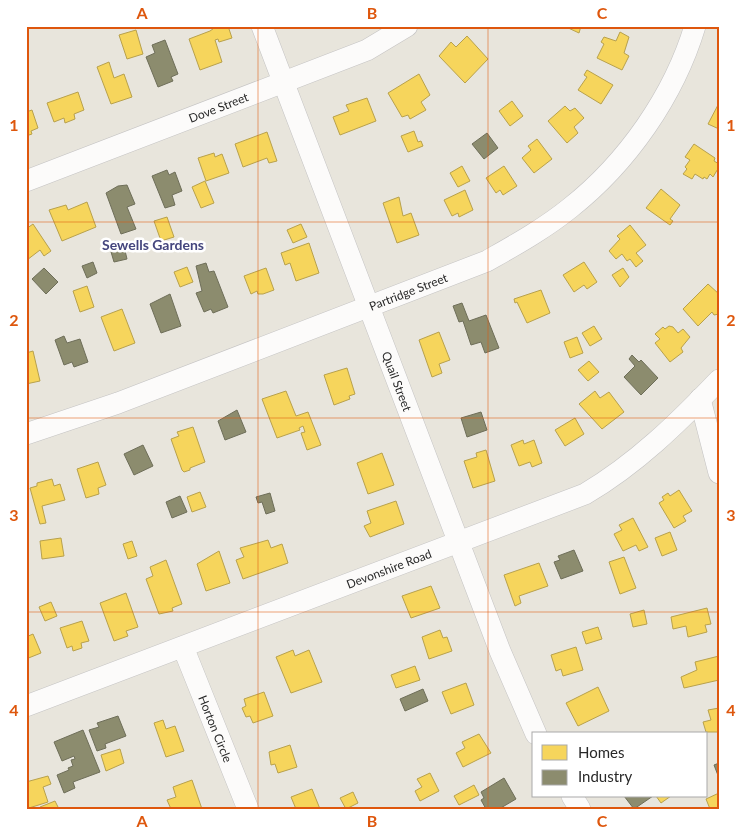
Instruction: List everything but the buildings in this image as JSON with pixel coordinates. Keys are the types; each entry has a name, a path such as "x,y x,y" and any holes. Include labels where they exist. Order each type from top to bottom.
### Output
{"street":[{"name":"Quail Street","path":"262,26 500,651 535,732"},
{"name":"Dove Street","path":"26,181 367,50 407,26"},
{"name":"Partridge Street","path":"26,434 118,403 370,306 487,260 530,237 570,208 618,163 645,126 675,78 695,26"},
{"name":"Devonshire Road","path":"26,706 584,494 612,478 637,459 719,380"},
{"path":"700,399 719,473"},
{"name":"Horton Circle","path":"183,647 248,809"},
{"path":"573,798 580,809"}],"district":[{"name":"Sewells Gardens","path":"153,244"}]}
